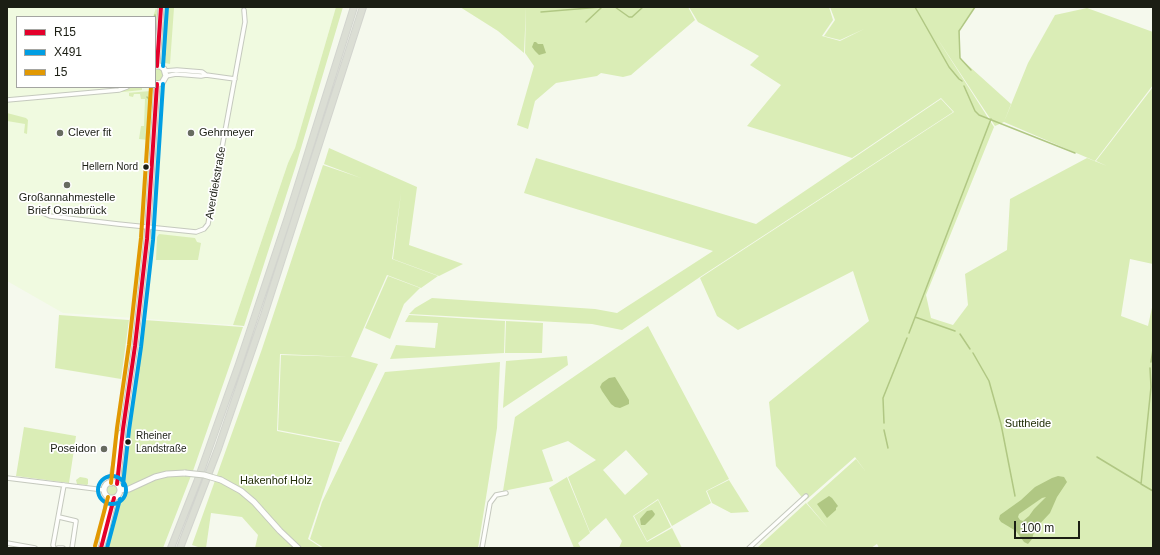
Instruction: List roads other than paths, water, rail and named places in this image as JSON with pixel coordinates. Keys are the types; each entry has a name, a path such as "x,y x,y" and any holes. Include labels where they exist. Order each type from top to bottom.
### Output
{"highway":[{"path":"171,548 202,469 251,328 309,152 354,7"},
{"path":"180,548 218,449 264,314 363,7"}],"street":[{"path":"161,7 156,66 162,67 166,74"},
{"name":"Averdiekstraße","path":"148,227 196,232 203,231 207,227 245,22 244,10"},
{"path":"166,74 206,75 235,78"},
{"path":"156,84 162,83 166,74"},
{"path":"110,90 115,88"},
{"path":"7,100 119,90 124,88"},
{"path":"120,490 117,484 135,346 148,227 156,88"},
{"path":"36,210 50,216 148,227"},
{"path":"111,483 119,440 123,429"},
{"path":"120,490 129,489 155,477 167,474 185,473 204,475 221,480 241,491 254,502 280,531 298,548"},
{"path":"7,478 104,490"},
{"path":"104,490 106,485 111,483 117,484"},
{"path":"54,548 53,545 64,485"},
{"path":"104,490 105,494 111,498"},
{"path":"111,498 118,495 120,490"},
{"path":"482,548 490,503 496,495 506,493"},
{"path":"749,548 806,496"},
{"path":"101,547 102,536 111,498"},
{"path":"58,517 76,521 72,548"},
{"path":"7,543 35,548"},
{"path":"58,548 63,548"}],"waterway":[{"path":"541,12 601,7"},
{"path":"586,22 602,7"},
{"path":"615,7 629,17 632,17 643,7"},
{"path":"915,7 949,67 962,81"},
{"path":"971,70 960,58 959,31 975,7"},
{"path":"165,55 166,14"},
{"path":"964,86 975,111 979,115 1075,153"},
{"path":"147,97 149,99 150,113"},
{"path":"909,333 991,119"},
{"path":"915,317 955,331"},
{"path":"960,334 970,349"},
{"path":"884,423 883,398 907,338"},
{"path":"1151,362 1153,349"},
{"path":"973,353 989,381 1001,424 1015,496"},
{"path":"1150,368 1151,387 1141,484 1153,491"},
{"path":"884,430 888,448"},
{"path":"1097,457 1140,483"}],"place":[{"name":"Clever fit","path":"60,133"},
{"name":"Gehrmeyer","path":"191,133"},
{"name":"Hellern Nord","path":"146,167"},
{"name":"Großannahmestelle Brief Osnabrück","path":"67,185"},
{"name":"Rheiner Landstraße","path":"128,442"},
{"name":"Poseidon","path":"104,449"}],"park label":[{"name":"Suttheide","path":"1028,424"},
{"name":"Hakenhof Holz","path":"276,481"}]}
